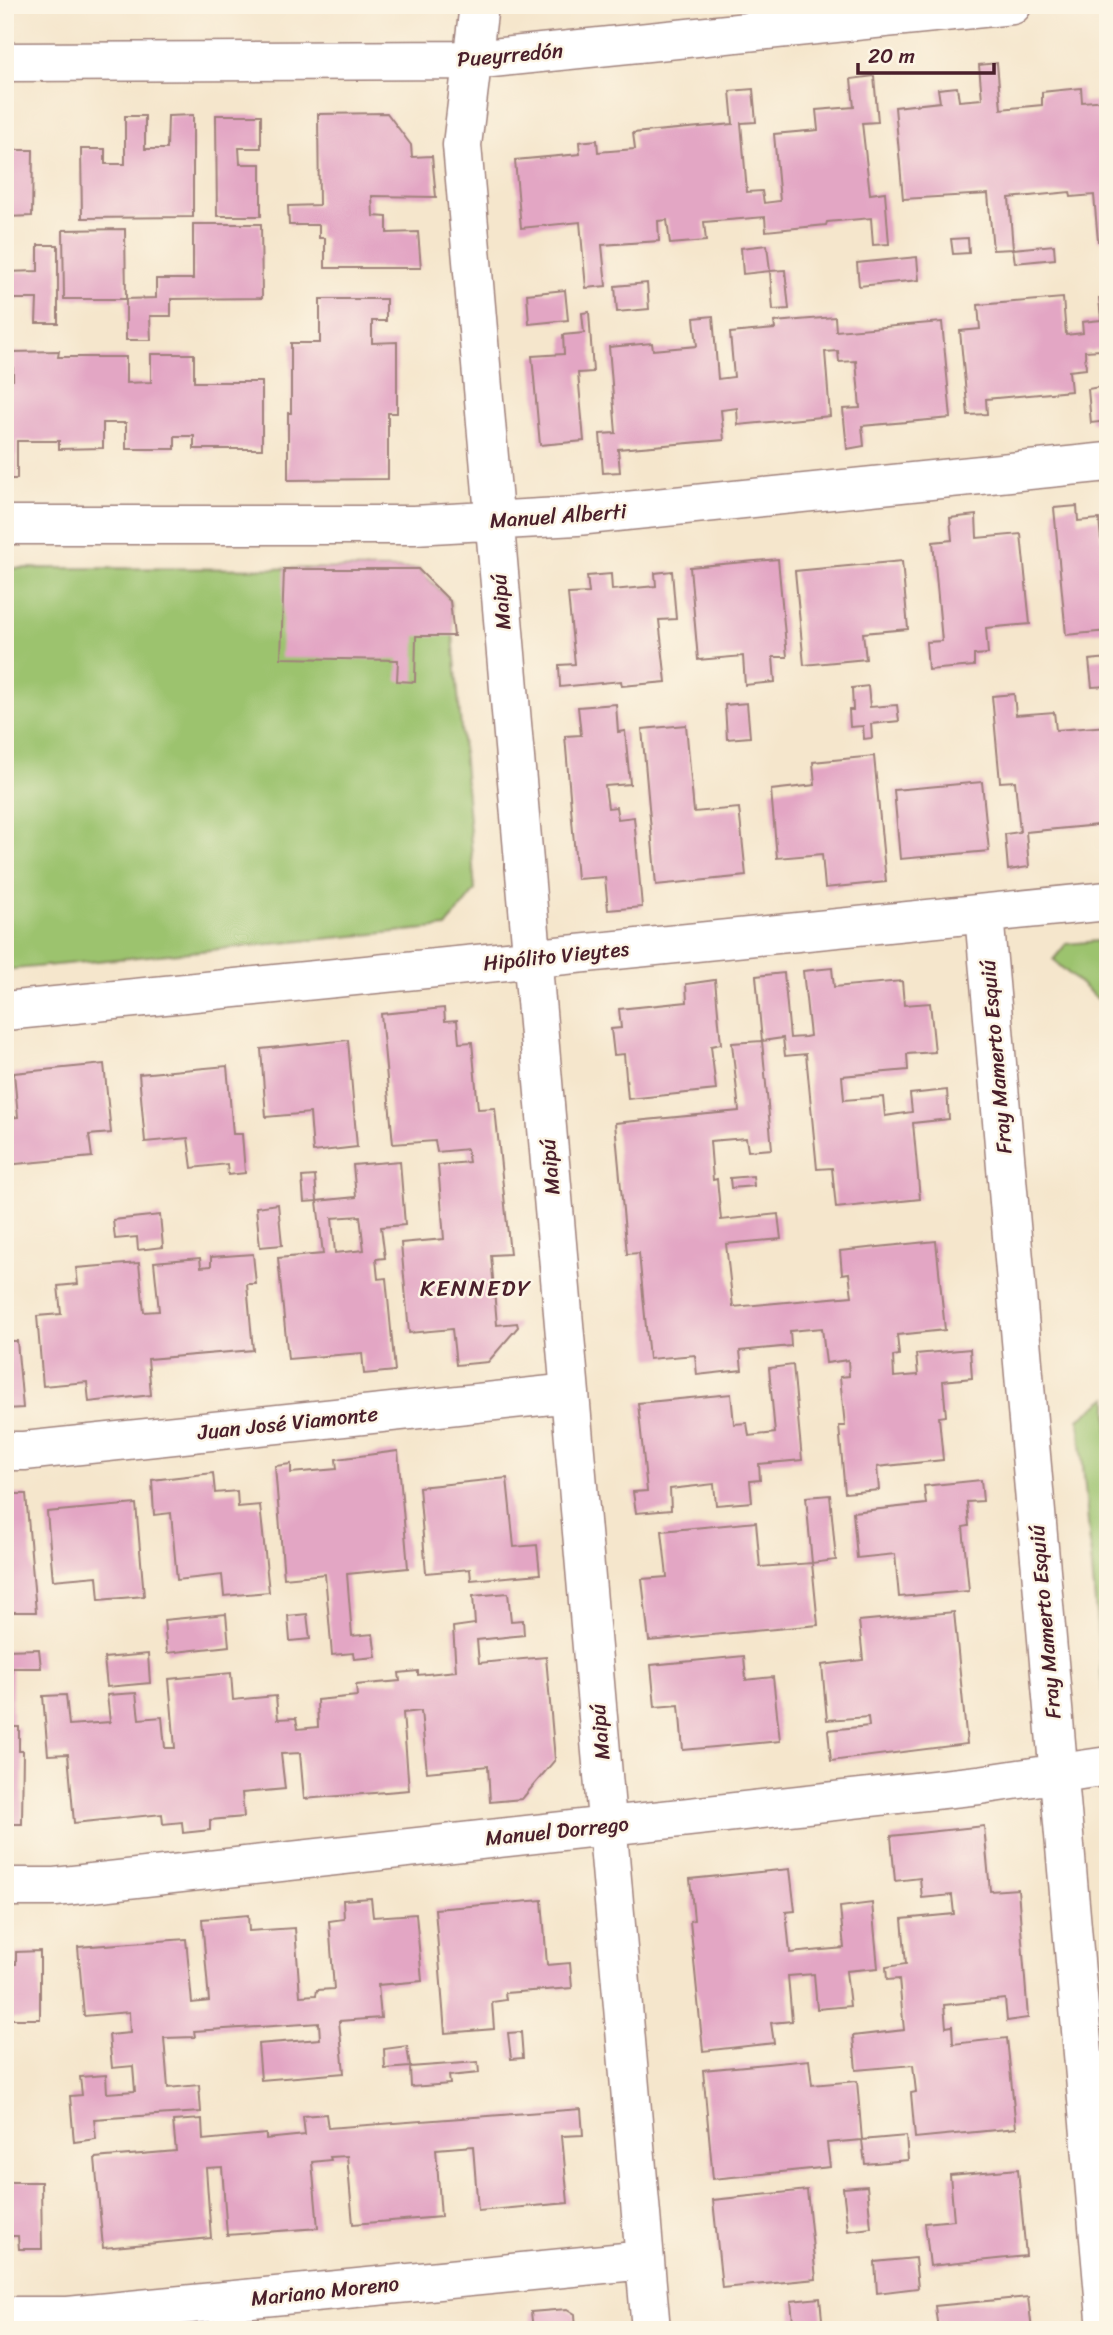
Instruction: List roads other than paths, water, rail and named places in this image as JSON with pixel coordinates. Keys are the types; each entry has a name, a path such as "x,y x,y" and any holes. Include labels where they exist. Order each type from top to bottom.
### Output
{"street":[{"name":"Maipú","path":"479,5 462,145 651,2330"},
{"name":"Pueyrredón","path":"5,62 472,60 1012,5"},
{"name":"Manuel Alberti","path":"5,524 414,525 494,521 577,516 1108,462"},
{"name":"Hipólito Vieytes","path":"5,1011 1108,901"},
{"name":"Fray Mamerto Esquiú","path":"984,914 1058,1773 1101,2192 1107,2330"},
{"name":"Juan José Viamonte","path":"5,1451 570,1393"},
{"name":"Manuel Dorrego","path":"5,1887 69,1885 979,1785 1108,1766"},
{"name":"Mariano Moreno","path":"5,2316 68,2316 645,2260"}],"district":[{"name":"KENNEDY","path":"476,1288"}]}
